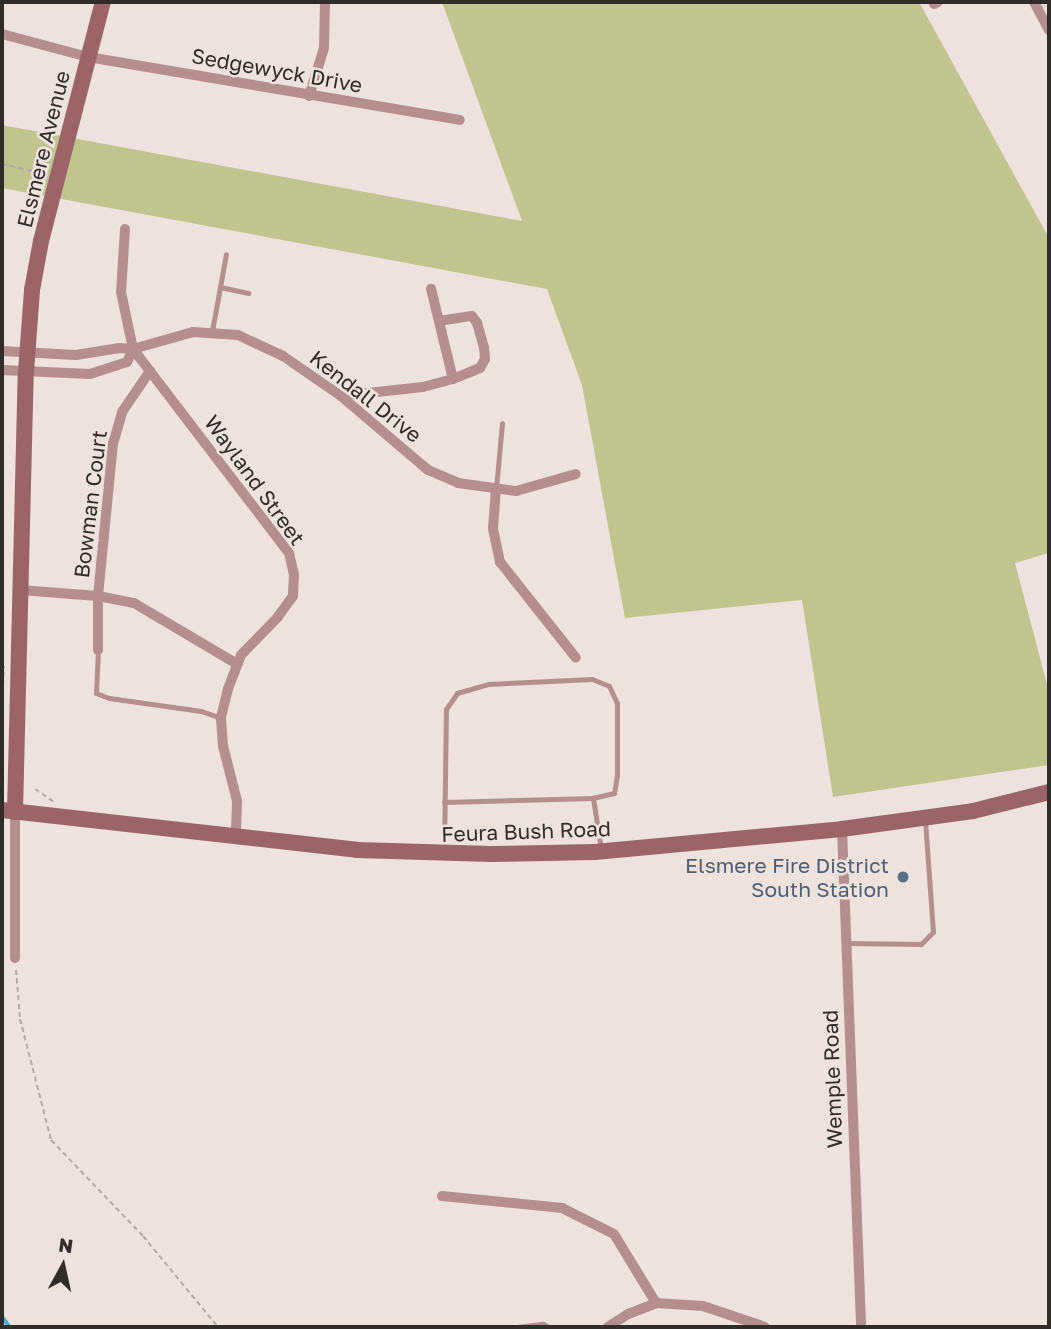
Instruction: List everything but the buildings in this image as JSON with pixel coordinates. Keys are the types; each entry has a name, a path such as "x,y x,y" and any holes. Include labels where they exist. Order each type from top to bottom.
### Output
{"main road":[{"name":"Elsmere Avenue","path":"8,811 20,590 26,372 32,290 57,176 103,2"},
{"name":"Feura Bush Road","path":"8,811 357,850 444,855 601,852 842,829 1018,802 1049,792"}],"street":[{"path":"309,96 324,48 325,2"},
{"path":"1034,2 1049,30"},
{"name":"Sedgewyck Drive","path":"2,34 88,57 460,120"},
{"path":"125,229 121,292 133,349"},
{"path":"430,289 453,379"},
{"path":"341,396 367,391 423,387 480,368 485,359 484,347 477,323 472,316 439,321"},
{"name":"Kendall Drive","path":"2,351 76,355 119,348 133,349 168,337 212,331 258,343 341,396 428,470 458,483 516,491 576,474"},
{"name":"Kendall Drive","path":"2,370 90,374 127,362 133,349"},
{"name":"Wayland Street","path":"133,349 289,553 294,575 293,596 278,617 241,655 221,718 223,746 236,800 236,836"},
{"name":"Bowman Court","path":"98,650 99,596 113,444 122,412 150,371"},
{"path":"496,488 493,528 500,562 576,658"},
{"path":"20,590 99,596 134,603 237,664"},
{"path":"8,811 15,958"},
{"name":"Wemple Road","path":"842,829 861,1327"},
{"path":"442,1196 562,1208 614,1234 656,1303"},
{"path":"608,1327 628,1314 656,1303 723,1310 758,1326"}],"lane":[{"path":"212,331 226,254"},
{"path":"220,287 248,293"},
{"path":"496,488 502,423"},
{"path":"98,650 96,693 109,698 201,711 221,718"},
{"path":"444,802 593,798 614,793 617,775 617,704 608,686 592,679 489,684 457,693 446,709 444,802 444,855"},
{"path":"593,798 601,852"},
{"path":"846,943 921,944 933,932 925,818"},
{"path":"517,1327 543,1324 549,1327"}],"path":[{"path":"2,164 57,176"},
{"path":"15,958 20,1019 51,1140 143,1236 218,1327"}],"green space":[{"path":"442,2 919,2 1049,238 1049,553 1015,563 1049,692 1049,765 833,797 802,600 625,618 582,385 547,289 2,188 2,125 522,221"}],"waterway":[{"path":"2,1316 10,1327"}],"place":[{"name":"Elsmere Fire District South Station","path":"903,877"}]}
